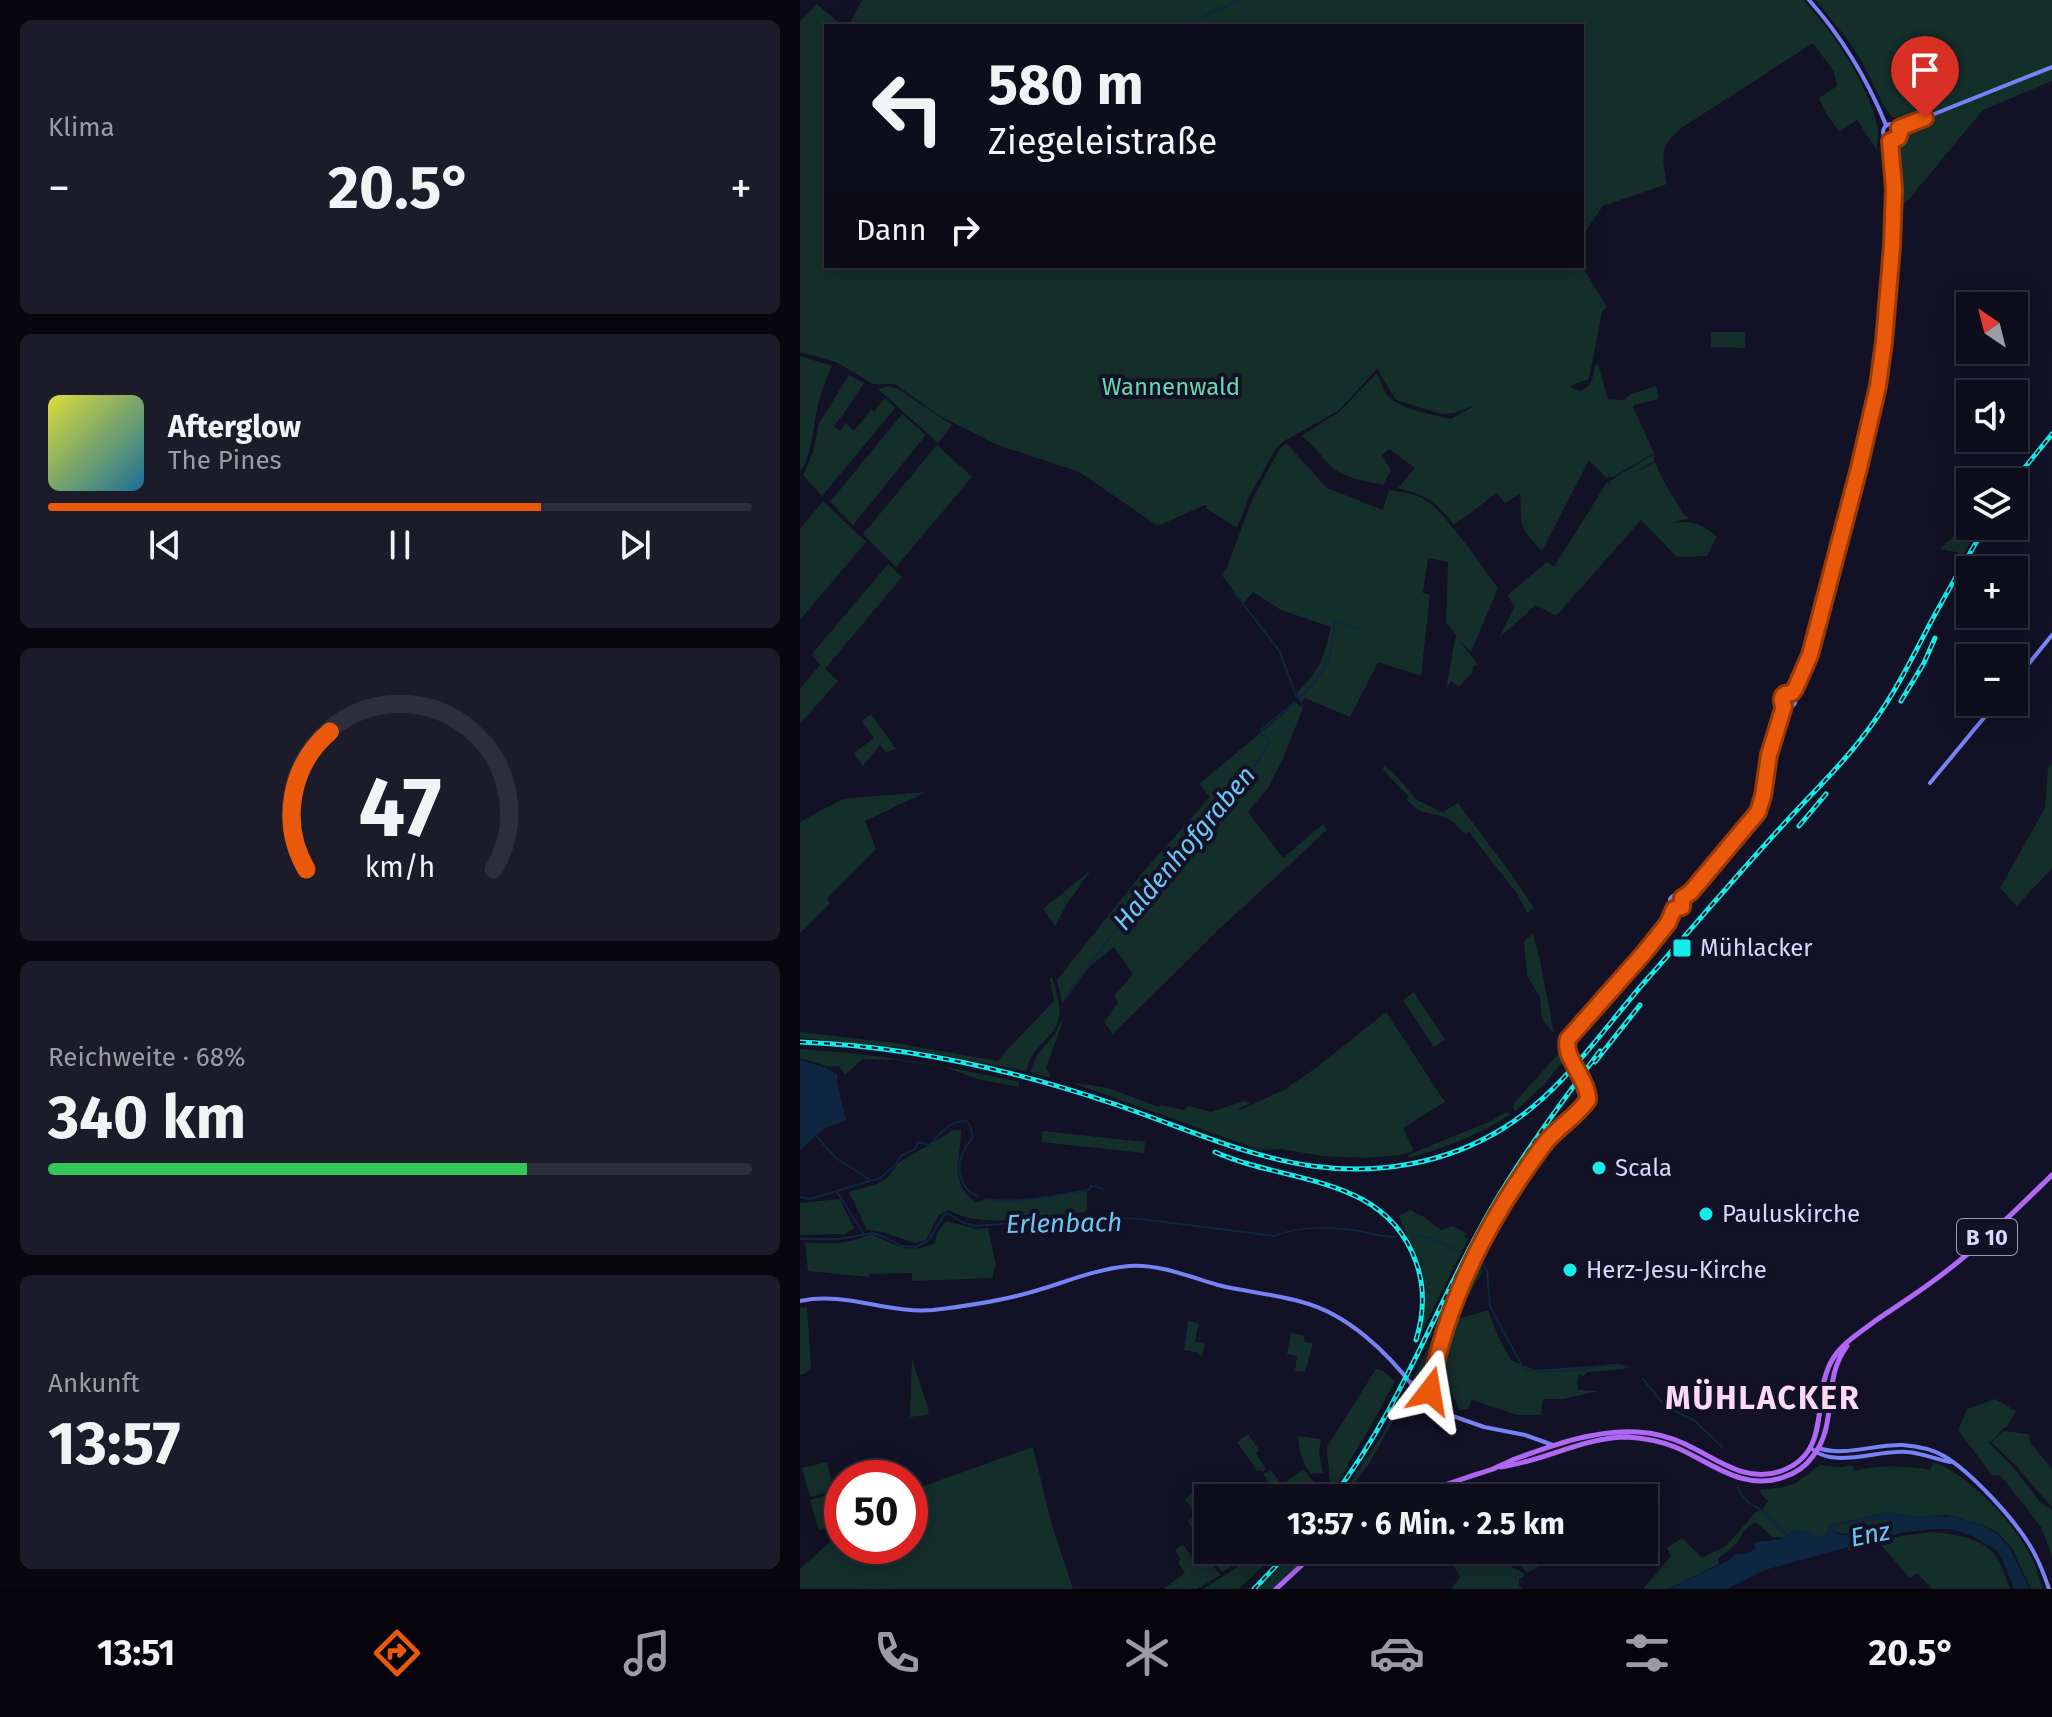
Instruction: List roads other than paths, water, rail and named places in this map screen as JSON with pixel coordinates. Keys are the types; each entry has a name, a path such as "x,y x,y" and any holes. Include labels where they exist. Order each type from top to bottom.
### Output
{"main road":[{"name":"B 10","path":"1541,1454 1563,1443 1606,1433 1638,1432 1662,1436 1730,1467 1753,1474 1784,1470 1798,1461 1810,1447 1828,1385 1840,1357 1853,1339 1971,1251 2052,1175"},
{"name":"B 10","path":"1447,1484 1541,1454 1603,1439 1635,1438 1665,1443 1748,1481 1777,1479 1794,1473 1817,1451 1823,1439 1828,1385"},
{"path":"1276,1589 1303,1564"}],"street":[{"path":"1809,0 1860,69 1886,125"},
{"path":"1899,128 2052,67"},
{"path":"1792,693 1810,655 1875,400 1884,342 1894,189 1890,141 1883,134 1883,129 1892,124 1899,128"},
{"path":"1890,141 1898,138 1899,128"},
{"path":"2028,665 2052,635"},
{"path":"1784,706 1795,704 1792,693"},
{"path":"1682,898 1691,892 1758,812 1769,755 1784,706 1782,697 1792,693"},
{"path":"1930,783 1985,716"},
{"path":"1674,909 1669,904 1671,897 1676,895 1682,898"},
{"path":"1674,909 1682,907 1682,898"},
{"path":"1417,1388 1417,1396 1427,1392 1456,1298 1485,1239 1543,1146 1588,1100 1586,1086 1565,1046 1570,1036 1649,947 1668,923 1674,909"},
{"path":"800,1301 849,1300 902,1310 938,1309 1007,1299 1091,1273 1132,1266 1170,1271 1315,1305 1347,1321 1408,1381 1427,1392 1441,1411 1484,1427 1550,1444 1563,1443"},
{"path":"1603,1439 1606,1433"},
{"path":"1534,1438 1541,1454"},
{"path":"1823,1439 1830,1455"},
{"path":"1805,1465 1830,1455 1878,1446 1903,1445 1934,1452 1966,1473 2015,1524 2030,1546 2049,1589"},
{"path":"1810,1447 1830,1455"}],"water":[{"path":"800,1060 837,1074 846,1120 822,1130 800,1150"},
{"name":"Enz","path":"1889,1512 1914,1517 1953,1517 1982,1525 1997,1534 2010,1548 2030,1589 2014,1589 1996,1550 1970,1535 1951,1529 1932,1529 1900,1533 1765,1570 1727,1589 1669,1589 1736,1554 1756,1549 1753,1543 1783,1538 1796,1529 1820,1539 1830,1525","holes":["1880,1519 1891,1521 1846,1535 1834,1531 1840,1525"]}],"waterway":[{"path":"1188,24 1238,0"},
{"path":"1235,593 1280,652 1299,699 1329,661 1335,621 1359,629"},
{"name":"Haldenhofgraben","path":"1064,1000 1116,929 1247,778 1269,743 1261,734 1262,729 1294,703"},
{"path":"800,1197 810,1199 880,1178 902,1155 915,1149 918,1142 930,1145 950,1125 961,1121 967,1121 973,1137 962,1155 961,1176 967,1188 978,1196"},
{"path":"816,1136 836,1158 869,1179"},
{"path":"985,1199 1036,1199 1088,1190 1092,1186"},
{"path":"1095,1186 1103,1189"},
{"path":"837,1192 864,1234"},
{"name":"Erlenbach","path":"800,1239 841,1239 872,1233 901,1246 916,1247 929,1240 947,1213 976,1226 1095,1217 1141,1219 1275,1236 1295,1230 1327,1228 1396,1237"},
{"name":"Erlenbach","path":"1416,1236 1428,1237 1462,1253"},
{"name":"Erlenbach","path":"1480,1261 1487,1270 1490,1306 1526,1370 1566,1371 1609,1365 1630,1367"},
{"name":"Erlenbach","path":"1643,1379 1661,1401 1695,1421 1723,1448"},
{"name":"Erlenbach","path":"1738,1487 1746,1500 1766,1514 1790,1538"}],"railway":[{"path":"2024,468 2052,434"},
{"path":"800,1042 879,1048 996,1070 1111,1103 1260,1155 1312,1166 1386,1167 1457,1151 1502,1129 1544,1098 1852,750 1890,698 1978,540"},
{"path":"1901,701 1935,638"},
{"path":"1799,826 1826,794"},
{"path":"1595,1062 1640,1005"},
{"path":"1342,1484 1377,1431 1500,1194 1600,1051"},
{"path":"1215,1152 1330,1186 1358,1197 1382,1212 1401,1233 1419,1271 1422,1301 1416,1340"},
{"path":"1254,1589 1278,1564"}],"place":[{"name":"Mühlacker","path":"1682,948"},
{"name":"Scala","path":"1599,1168"},
{"name":"Pauluskirche","path":"1706,1214"},
{"name":"Herz-Jesu-Kirche","path":"1570,1270"}],"district":[{"name":"MÜHLACKER","path":"1763,1398"}],"park label":[{"name":"Wannenwald","path":"1171,387"}]}
